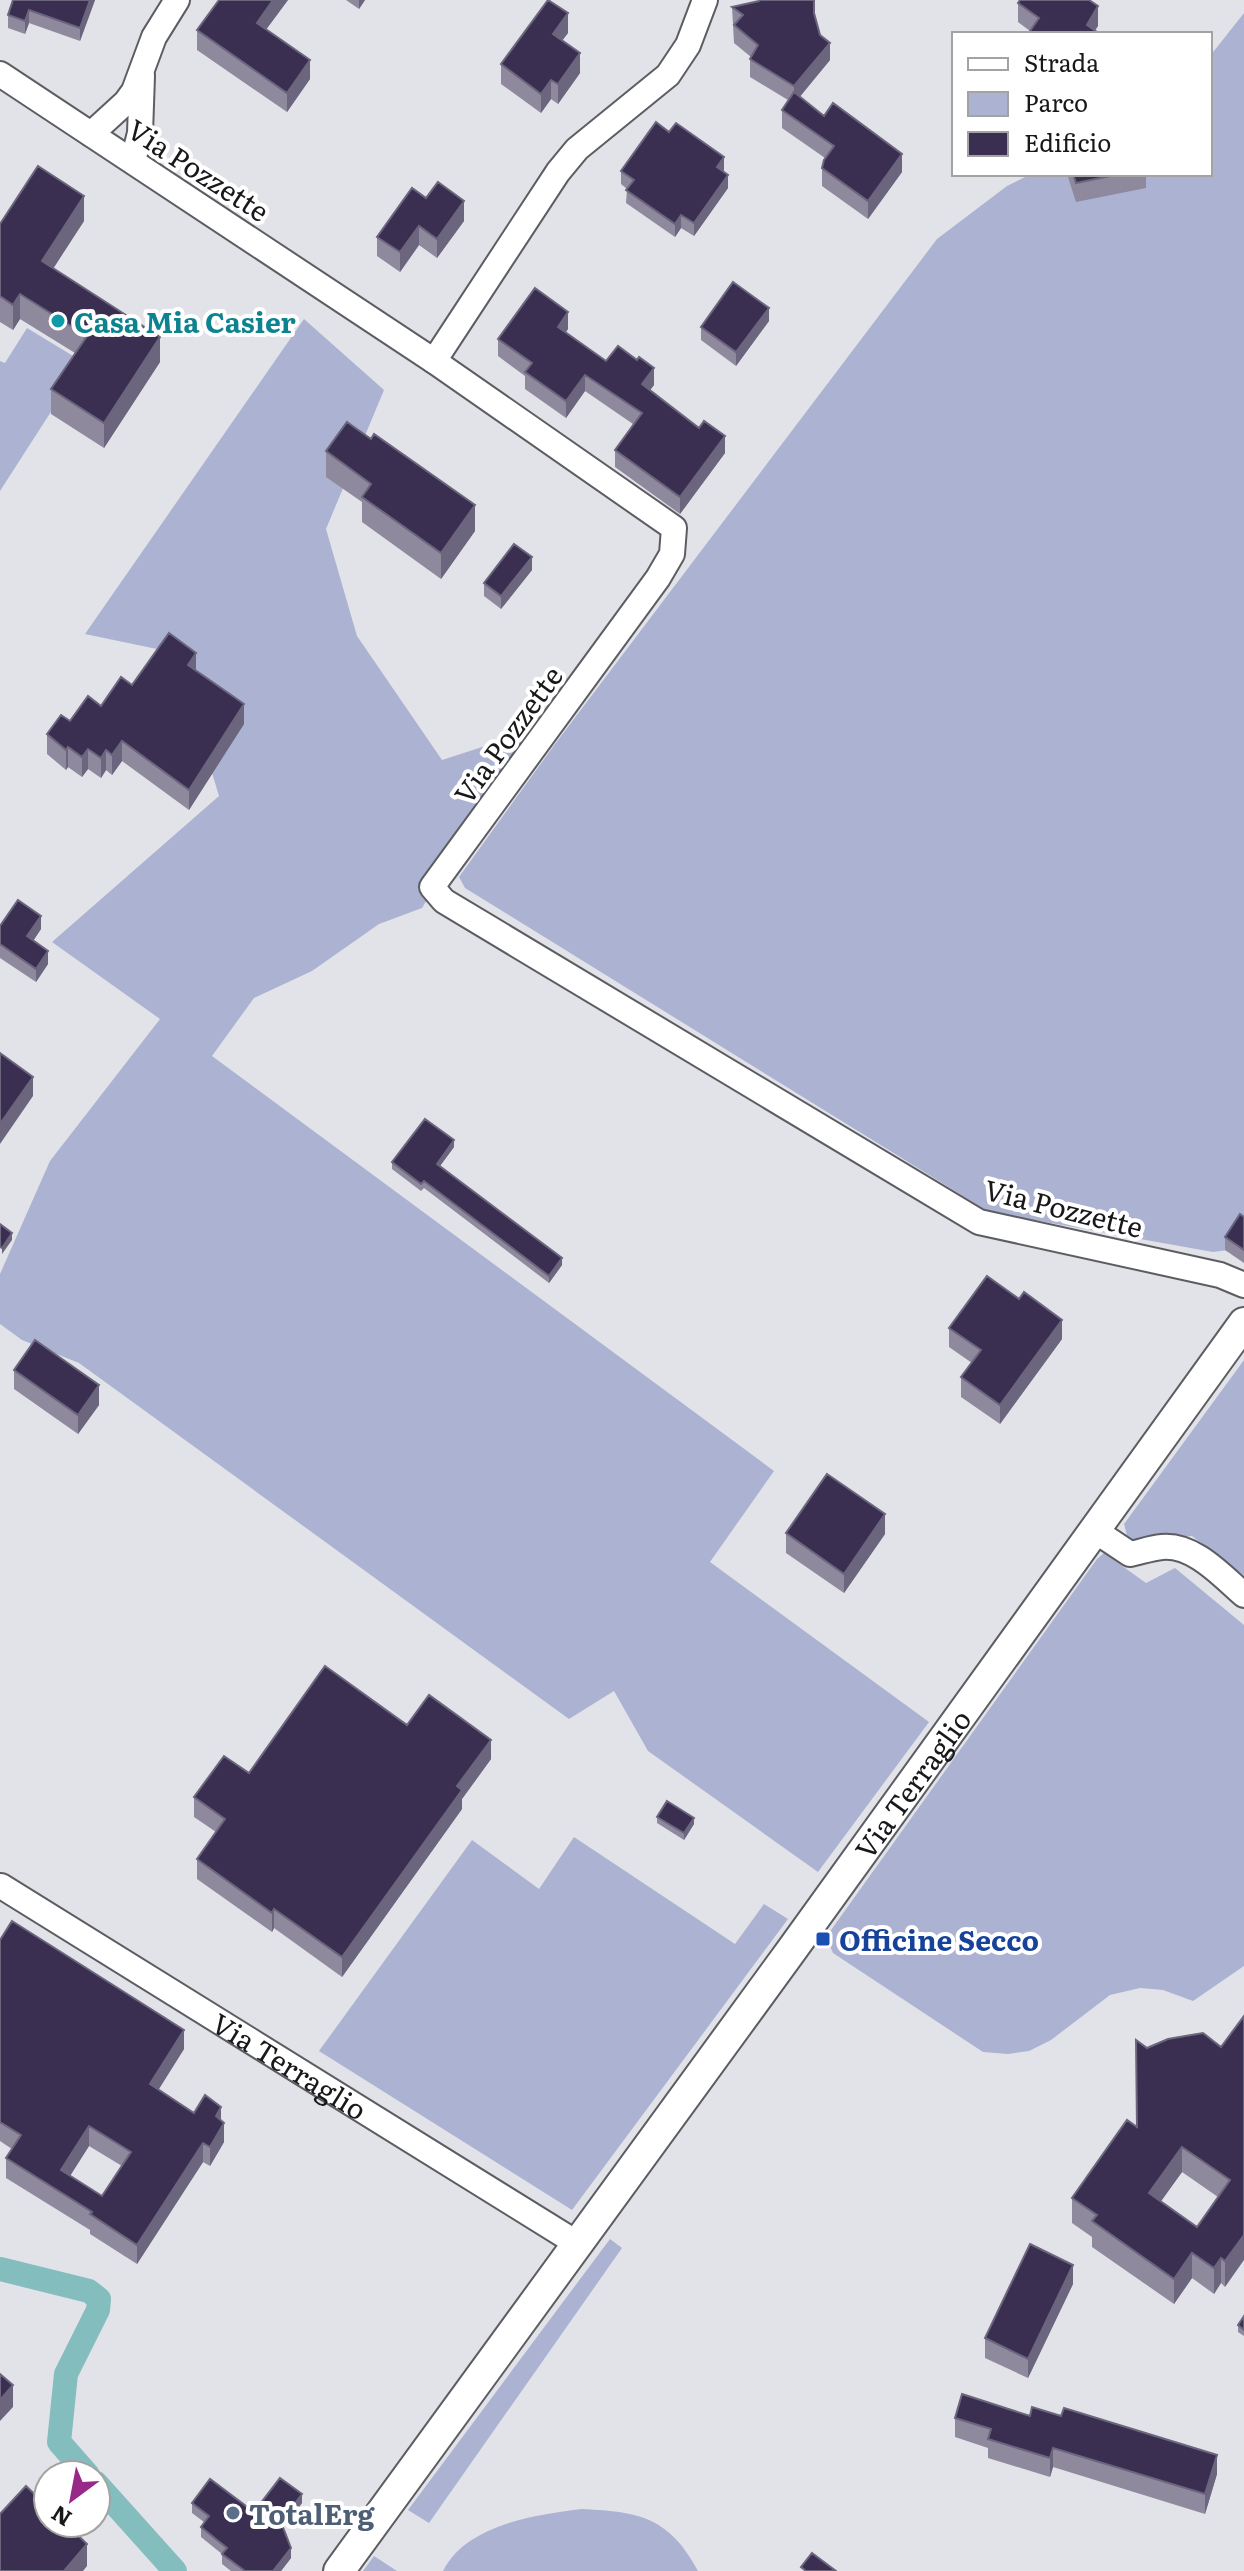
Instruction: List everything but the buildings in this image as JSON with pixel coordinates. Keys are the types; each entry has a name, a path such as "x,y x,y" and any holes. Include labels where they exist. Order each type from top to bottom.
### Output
{"main road":[{"name":"Via Terraglio","path":"339,2571 1244,1323"}],"street":[{"path":"91,134 126,102 142,71 154,37 177,0"},
{"path":"434,361 558,172 577,149 668,75 688,45 705,0"},
{"path":"133,161 140,133 142,71"},
{"name":"Via Pozzette","path":"0,74 434,361 674,528 672,554 658,578 432,887 444,901 979,1222 1220,1275 1244,1285"},
{"path":"1094,1530 1130,1554 1164,1546 1185,1551 1203,1560 1244,1595"},
{"name":"Via Terraglio","path":"1,1886 578,2244"}],"green space":[{"path":"1244,13 1244,1248 1213,1252 989,1212 465,888 459,877 555,744 937,239 1007,186 1027,176 1212,176 1212,53"},
{"path":"304,319 384,390 326,529 357,636 442,760 544,727 460,843 422,908 379,924 312,971 254,998 212,1056 774,1471 710,1562 929,1722 818,1872 648,1751 614,1691 569,1719 79,1363 22,1340 0,1324 0,1274 50,1161 160,1019 52,942 219,796 176,653 85,634"},
{"path":"27,328 83,362 0,491 0,361 5,363"},
{"path":"1244,1360 1244,1576 1192,1536 1137,1542 1127,1535 1124,1524"},
{"path":"1104,1553 1146,1583 1175,1568 1244,1625 1244,1966 1193,2001 1163,1990 1140,1988 1110,1995 1051,2040 1029,2051 1008,2054 983,2052 833,1953 826,1937"},
{"path":"574,1837 735,1944 764,1904 788,1919 572,2210 319,2051 472,1840 539,1889"},
{"path":"610,2239 622,2248 429,2523 408,2510"},
{"path":"582,2509 620,2512 650,2520 675,2539 698,2571 443,2571 468,2542 485,2532 524,2519"},
{"path":"374,2556 397,2571 363,2571"}],"waterway":[{"path":"0,2269 89,2291 99,2299 98,2310 66,2374 59,2442 74,2459"},
{"path":"112,2501 175,2571"}],"place":[{"name":"Casa Mia Casier","path":"58,321"},
{"name":"Officine Secco","path":"823,1939"},
{"name":"TotalErg","path":"233,2513"}]}
